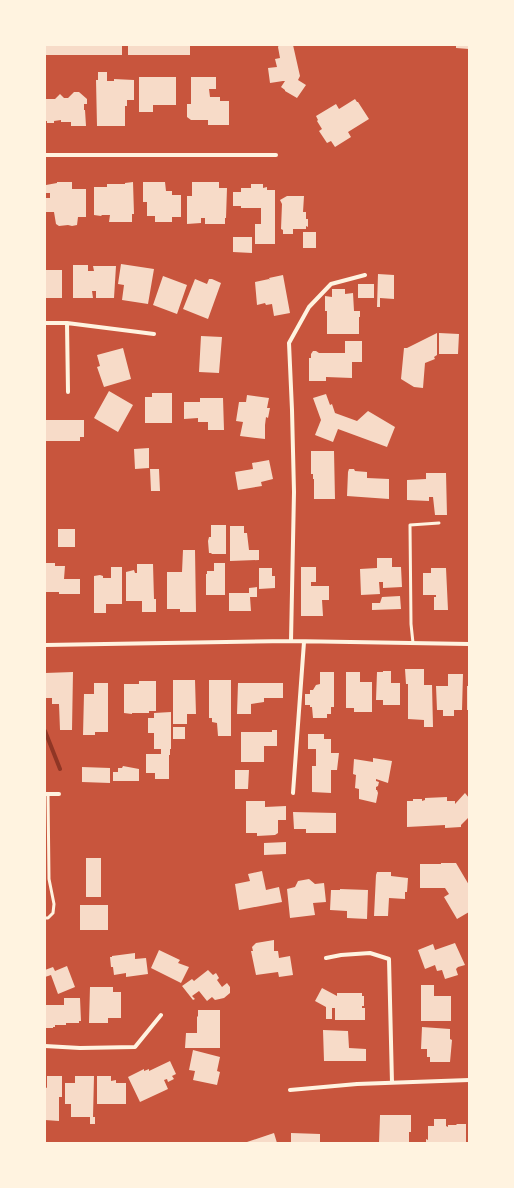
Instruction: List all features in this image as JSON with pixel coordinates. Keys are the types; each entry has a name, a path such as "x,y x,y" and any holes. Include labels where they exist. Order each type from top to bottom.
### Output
{"street":[{"path":"45,155 276,155"},
{"path":"291,642 294,492 289,343 309,306 331,284 365,275"},
{"path":"45,323 67,323 154,334"},
{"path":"67,323 68,392"},
{"path":"45,645 291,642 469,644"},
{"path":"293,793 304,642"},
{"path":"46,794 59,794"},
{"path":"326,958 370,953 389,959 392,1083"},
{"path":"45,1046 80,1048 135,1047 161,1015"},
{"path":"290,1090 357,1084 469,1080"}],"lane":[{"path":"413,643 411,624 410,525 439,524"},
{"path":"45,918 48,918 53,913 54,904 49,879 46,794"}],"building":[{"path":"45,45 122,45 122,55 45,55"},
{"path":"128,45 190,45 190,55 128,55"},
{"path":"279,45 293,45 300,76 298,80 306,85 297,98 281,87 285,81 270,83 268,68 277,67 275,59 280,58"},
{"path":"456,45 469,45 469,49 456,48"},
{"path":"98,72 107,72 107,81 114,81 114,79 134,80 134,100 127,100 127,106 125,106 125,126 97,126 96,80 98,80"},
{"path":"139,77 176,77 176,105 153,105 153,112 139,112"},
{"path":"191,77 216,77 216,89 209,89 210,97 220,97 220,101 229,101 229,125 208,125 208,120 191,120 187,117 187,104 191,104"},
{"path":"74,92 79,92 87,99 87,104 84,104 86,126 71,126 71,122 61,122 61,120 54,121 54,123 47,123 47,121 45,121 46,99 55,99 60,94 64,98 68,98"},
{"path":"355,99 369,119 348,132 351,137 335,147 331,141 327,143 319,131 322,129 316,116 336,104 339,109"},
{"path":"57,182 72,182 72,189 86,189 86,217 78,217 77,225 59,226 56,224 54,212 46,212 46,198 50,198 50,193 46,193 46,185"},
{"path":"133,182 134,214 132,214 132,222 109,222 110,215 94,215 94,187 107,187 107,184 125,184"},
{"path":"143,182 165,182 166,191 172,191 172,195 181,195 181,217 172,217 172,222 155,222 155,216 147,216 147,202 143,202"},
{"path":"192,182 219,182 219,188 227,188 225,224 205,224 205,218 201,218 201,223 187,224 187,196 192,196"},
{"path":"251,184 263,184 263,188 267,187 267,190 275,190 275,244 255,244 255,224 261,224 261,208 241,208 241,206 233,206 233,192 241,192 241,188 251,188"},
{"path":"287,196 304,196 303,212 306,212 306,219 308,219 308,227 306,226 306,229 293,229 293,234 283,234 283,230 281,229 282,204 280,200"},
{"path":"303,232 316,232 316,248 303,248"},
{"path":"233,237 252,237 252,253 233,252"},
{"path":"121,264 154,269 148,304 122,300 124,285 118,284"},
{"path":"73,265 88,265 88,271 94,271 93,266 116,266 114,298 96,298 96,291 92,291 93,298 73,298"},
{"path":"45,270 62,270 62,298 45,298"},
{"path":"378,274 394,275 394,299 380,298 380,307 377,307"},
{"path":"283,275 290,313 274,316 272,304 266,305 265,303 257,305 255,282 270,280 269,278"},
{"path":"163,276 187,285 177,314 153,305"},
{"path":"195,279 207,284 209,279 221,283 208,319 183,309"},
{"path":"358,284 374,284 374,298 358,298"},
{"path":"332,289 345,289 345,294 353,293 354,311 360,311 359,334 327,334 327,311 325,311 325,296 332,297"},
{"path":"437,333 437,355 434,357 435,359 425,363 423,388 414,387 401,379 404,348 407,348"},
{"path":"439,333 459,334 458,354 439,354"},
{"path":"201,336 222,337 219,373 199,372"},
{"path":"345,341 362,341 362,362 352,362 352,378 326,377 326,381 309,381 309,358 311,358 313,351 319,353 345,353"},
{"path":"123,348 131,379 104,387 97,367 100,366 97,355"},
{"path":"109,391 133,405 118,432 94,418"},
{"path":"152,393 172,393 172,423 145,423 145,397 152,397"},
{"path":"326,394 335,413 357,421 368,411 395,427 387,447 338,429 333,442 315,435 321,420 313,398"},
{"path":"247,395 269,398 267,408 270,408 268,418 266,417 265,439 240,436 243,422 236,421 239,402 246,402"},
{"path":"200,398 223,398 224,430 208,430 208,422 198,422 198,418 184,419 184,402 200,402"},
{"path":"45,420 84,420 84,437 80,437 80,441 45,441"},
{"path":"149,448 149,468 135,469 134,449"},
{"path":"311,451 334,451 335,499 314,499 314,479 313,474 311,474"},
{"path":"269,460 273,479 261,482 262,486 238,490 235,472 253,469 252,463"},
{"path":"150,469 159,469 160,491 151,491"},
{"path":"349,469 367,472 367,478 389,479 389,499 347,496"},
{"path":"426,473 446,473 447,515 435,515 433,497 429,497 429,501 407,500 407,480 426,479"},
{"path":"211,525 226,525 226,554 209,553 208,541 209,537 211,537"},
{"path":"230,526 244,526 244,533 247,533 249,550 259,550 259,560 230,561"},
{"path":"58,529 75,529 75,547 58,547"},
{"path":"183,550 195,550 196,612 180,612 180,609 167,609 167,572 182,572"},
{"path":"377,558 392,558 392,567 401,567 402,587 383,588 383,582 379,582 380,594 361,595 360,569 377,568"},
{"path":"45,563 55,563 55,566 65,566 64,579 80,579 80,594 59,594 59,592 46,592"},
{"path":"214,563 225,563 225,595 206,595 206,574 207,571 214,571"},
{"path":"137,564 153,564 156,612 142,612 142,601 126,601 126,572 134,570 135,573 137,573"},
{"path":"111,567 122,567 122,604 106,604 106,613 94,613 94,576 100,575 103,576 103,578 111,578"},
{"path":"301,567 316,567 316,582 311,582 311,586 329,586 329,600 322,600 323,616 301,616"},
{"path":"259,568 272,568 272,576 275,576 275,588 259,589"},
{"path":"431,568 446,568 448,610 434,610 434,597 436,597 436,595 423,595 423,573 431,573"},
{"path":"257,587 257,597 250,597 251,611 229,611 229,593 249,593 249,588"},
{"path":"400,596 401,609 372,610 372,603 380,603 382,597"},
{"path":"405,669 424,669 424,685 432,685 433,727 424,727 424,720 408,719 408,684 406,684"},
{"path":"391,671 391,683 400,683 400,705 383,705 383,700 376,700 377,672"},
{"path":"73,672 72,730 60,730 59,704 52,704 52,698 45,698 45,673"},
{"path":"320,672 334,672 334,707 331,707 331,714 327,714 327,718 313,718 312,707 310,707 310,705 305,705 305,694 310,694 310,690 313,690 316,685 320,684"},
{"path":"346,672 360,672 360,682 372,682 372,712 354,712 354,708 346,708"},
{"path":"448,674 463,674 462,710 454,710 454,716 443,716 443,710 437,710 436,686 448,686"},
{"path":"173,680 195,680 196,714 187,714 187,724 173,724"},
{"path":"209,680 231,680 231,736 218,736 217,723 212,722 212,718 209,718"},
{"path":"139,681 156,681 156,711 149,711 149,713 124,713 124,684 139,684"},
{"path":"94,683 108,683 108,732 95,732 95,735 83,735 84,694 94,694"},
{"path":"238,683 283,683 283,698 264,698 264,702 251,704 251,714 237,714"},
{"path":"467,686 469,686 469,710 467,710"},
{"path":"171,712 169,779 155,779 155,773 146,773 146,754 161,754 161,749 154,749 154,733 148,733 148,718 154,718 154,713"},
{"path":"173,727 185,727 185,739 173,739"},
{"path":"272,730 277,730 277,746 264,746 264,762 241,762 241,732 272,732"},
{"path":"308,734 324,734 324,739 331,739 331,753 339,753 337,770 331,770 331,793 312,792 312,766 316,766 316,749 308,749"},
{"path":"373,758 392,761 388,783 376,779 376,781 379,782 378,786 376,787 378,793 376,803 359,799 359,789 355,788 356,775 353,774 354,759 373,762"},
{"path":"123,766 139,769 139,781 113,781 113,772 118,772 118,768 122,768"},
{"path":"82,767 110,768 110,783 82,782"},
{"path":"235,770 249,770 248,789 235,789"},
{"path":"465,793 469,798 469,817 461,825 461,827 445,828 445,825 407,827 407,801 422,799 422,801 425,800 425,798 447,797 447,801 455,801 455,804"},
{"path":"246,801 265,801 265,807 286,806 286,820 278,820 278,833 275,835 257,836 257,833 246,833"},
{"path":"293,812 336,813 336,833 306,833 306,829 294,829"},
{"path":"286,842 286,854 264,855 264,843"},
{"path":"86,858 101,858 101,897 86,897"},
{"path":"456,863 469,885 469,912 457,919 444,897 449,894 445,888 420,888 420,864"},
{"path":"262,871 266,890 279,887 282,902 239,910 235,884 250,881 248,874"},
{"path":"377,872 391,872 391,876 408,878 405,899 389,898 388,916 374,916"},
{"path":"309,879 315,884 324,883 326,902 313,903 315,915 290,918 287,889 295,887 298,881"},
{"path":"331,890 368,890 367,919 347,918 347,911 330,910"},
{"path":"80,905 108,905 108,930 80,930"},
{"path":"274,940 274,951 278,951 279,958 290,956 293,975 279,977 278,972 256,975 251,951 253,951 252,947 256,943"},
{"path":"455,943 465,965 456,969 458,975 445,979 442,970 437,971 435,965 425,969 418,950 433,944 435,950"},
{"path":"159,950 180,960 178,963 189,967 181,983 151,968"},
{"path":"135,953 135,959 146,958 148,974 126,977 126,973 114,975 110,957"},
{"path":"67,966 75,987 58,994 51,975 45,977 45,970 53,967 55,971"},
{"path":"208,970 213,975 216,973 219,978 217,980 222,987 227,983 230,987 230,993 224,998 215,1000 212,997 207,1001 199,991 192,996 195,999 193,1000 182,986 192,979 194,981"},
{"path":"421,985 434,985 434,996 451,996 451,1021 421,1021"},
{"path":"90,987 113,987 113,992 121,992 121,1018 108,1018 108,1023 89,1023"},
{"path":"322,988 337,996 337,993 362,993 362,996 364,996 364,1006 362,1006 362,1008 365,1008 365,1020 335,1020 335,1008 332,1008 332,1019 326,1019 326,1007 315,1001"},
{"path":"64,998 80,998 81,1021 79,1021 79,1023 66,1023 66,1025 55,1025 53,1028 45,1028 45,1005 64,1005"},
{"path":"198,1010 220,1010 220,1048 185,1048 186,1033 197,1033"},
{"path":"422,1027 450,1029 450,1039 452,1040 450,1062 430,1062 430,1057 427,1057 427,1049 421,1049"},
{"path":"323,1030 348,1031 349,1048 366,1049 366,1061 324,1061"},
{"path":"193,1050 220,1057 217,1071 220,1072 217,1085 193,1080 195,1071 189,1070"},
{"path":"170,1061 176,1074 172,1076 174,1079 168,1082 167,1079 164,1080 168,1089 140,1102 128,1077 144,1069 144,1071 149,1069 149,1071"},
{"path":"47,1076 62,1076 62,1097 59,1097 59,1121 45,1120 45,1087 47,1088"},
{"path":"75,1076 94,1076 93,1117 95,1117 95,1124 90,1124 90,1117 71,1117 71,1104 65,1104 65,1083 75,1083"},
{"path":"97,1076 111,1076 111,1081 116,1080 116,1083 126,1083 126,1104 97,1104"},
{"path":"380,1115 411,1115 411,1132 409,1132 409,1143 379,1143"},
{"path":"434,1119 446,1119 446,1126 448,1127 448,1125 466,1124 466,1143 426,1143 426,1139 428,1140 428,1126 434,1126"},
{"path":"274,1133 277,1143 244,1143"},
{"path":"291,1133 320,1134 320,1143 291,1143"}],"waterway":[{"path":"45,731 60,769"}]}
